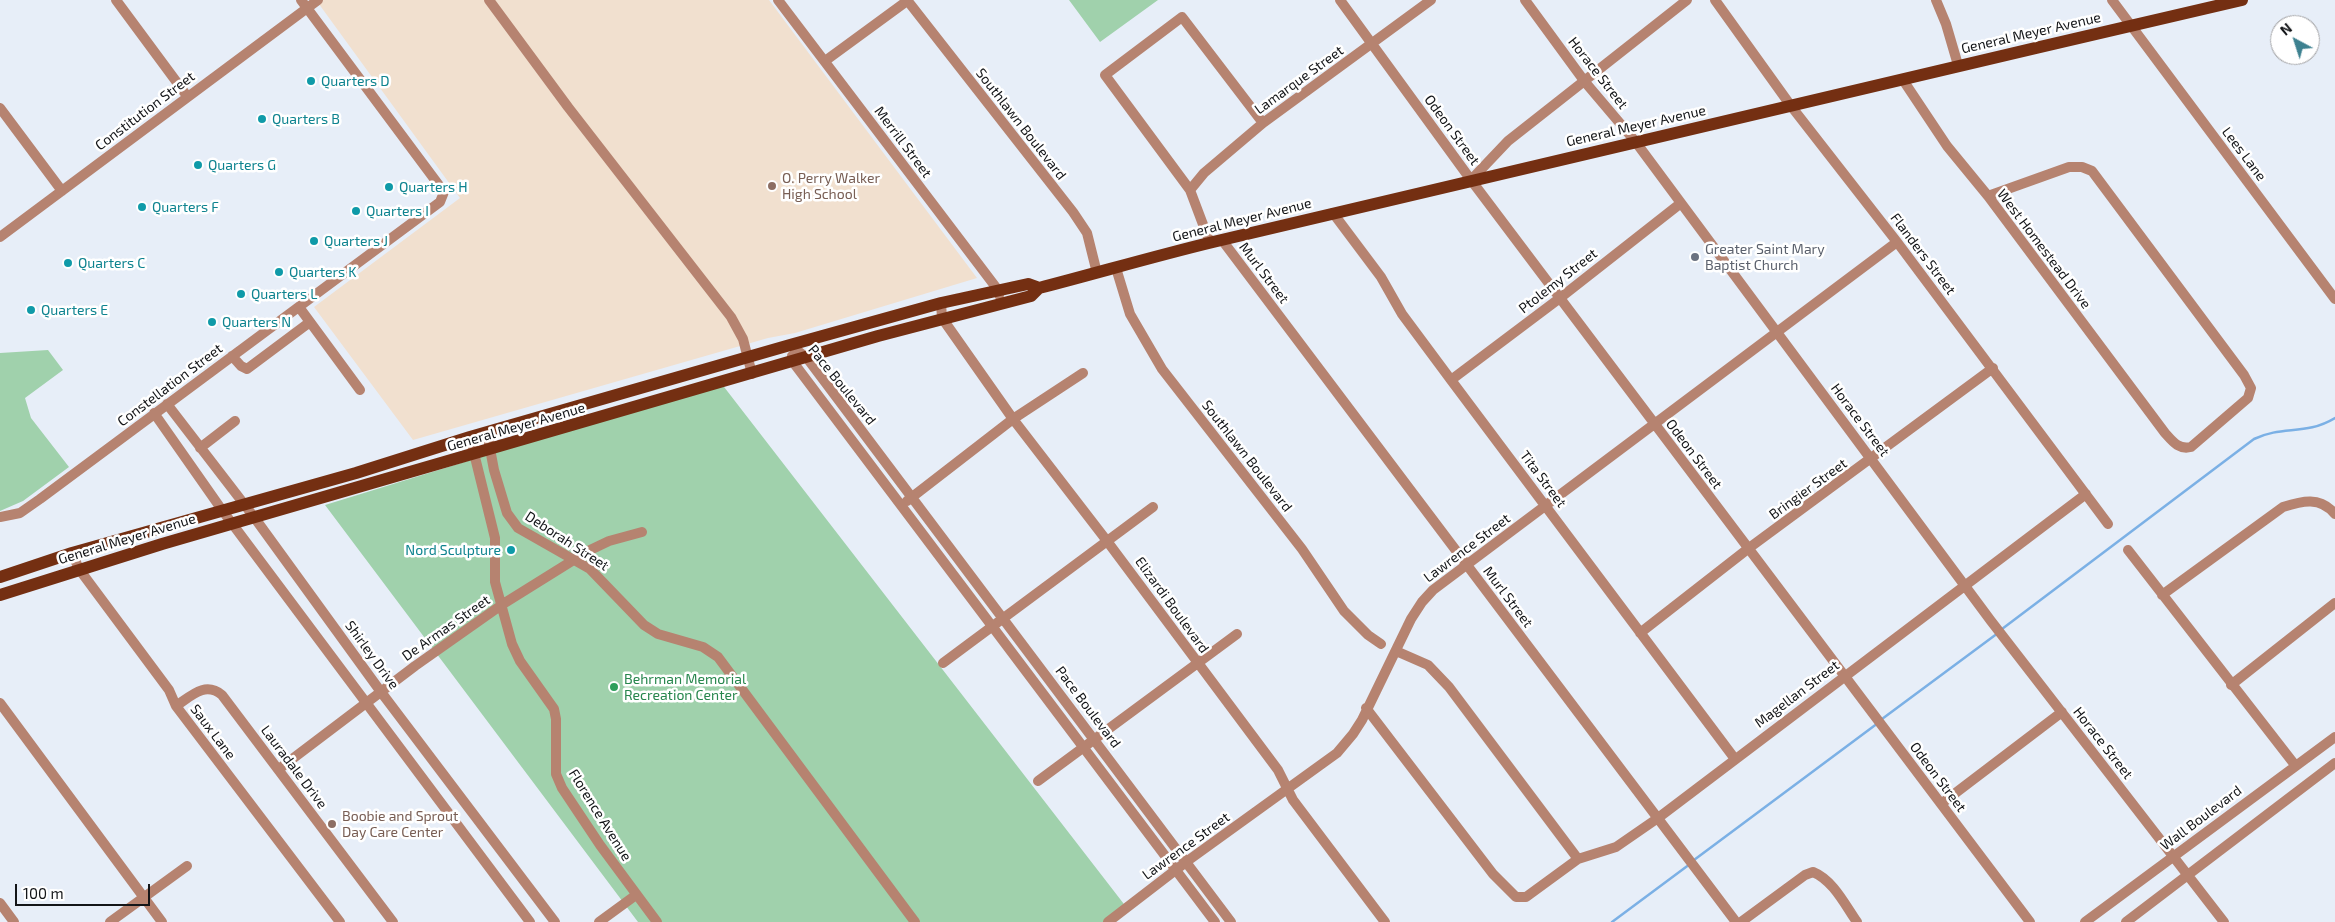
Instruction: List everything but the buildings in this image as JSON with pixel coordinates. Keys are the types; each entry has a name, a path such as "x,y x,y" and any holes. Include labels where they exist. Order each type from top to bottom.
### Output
{"main road":[{"name":"General Meyer Avenue","path":"0,595 79,569 254,517 942,318 1031,296 1039,288 1216,241 1635,141 1903,80 1958,65 2242,0"},
{"name":"General Meyer Avenue","path":"0,577 72,553 356,473 470,437 790,345 941,303 1028,284 1039,288"}],"street":[{"path":"116,0 187,96"},
{"name":"Constitution Street","path":"0,237 187,96 304,4 318,0"},
{"path":"489,0 568,107 731,318 737,327 749,357 752,374"},
{"name":"Merrill Street","path":"778,0 998,290 1000,304"},
{"path":"825,62 907,0"},
{"name":"Southlawn Boulevard","path":"907,0 1073,212 1087,234 1097,273"},
{"name":"Odeon Street","path":"1340,0 1471,180 2030,922"},
{"name":"Lamarque Street","path":"1190,190 1204,173 1263,123 1431,0"},
{"name":"Horace Street","path":"1525,0 1585,82 1635,141 1775,332 2008,643 2224,922"},
{"path":"1471,180 1508,141 1688,0"},
{"name":"Flanders Street","path":"1716,0 1791,106 1897,242 2108,524"},
{"path":"1936,0 1946,24 1958,65"},
{"name":"Lees Lane","path":"2112,0 2335,299"},
{"name":"Constellation Street","path":"0,517 20,513 440,202 444,192 304,4"},
{"name":"Murl Street","path":"1263,123 1182,17 1105,75 1190,190 1216,241 1466,564 1736,922"},
{"name":"West Homestead Drive","path":"1903,80 1947,146 1988,196 2165,433 2180,447 2191,447 2248,398 2251,388 2244,375 2092,172 2082,167 2069,167 1988,196"},
{"path":"0,108 62,191"},
{"name":"Ptolemy Street","path":"1451,380 1681,204"},
{"name":"Tita Street","path":"1333,213 1381,277 1402,314 1735,758"},
{"name":"Lawrence Street","path":"1108,922 1186,862 1337,753 1353,734 1422,602 1447,578 1897,242"},
{"name":"Southlawn Boulevard","path":"1116,268 1128,309 1162,369 1302,549 1344,611 1368,635 1382,644"},
{"path":"941,303 942,318"},
{"path":"299,306 360,390"},
{"name":"Elizardi Boulevard","path":"942,318 1013,419 1107,540 1289,788 1293,800 1385,922"},
{"path":"232,356 240,366 247,369 310,322"},
{"name":"Pace Boulevard","path":"790,345 806,358 1231,922"},
{"name":"Pace Boulevard","path":"790,345 793,362 1215,922"},
{"name":"Bringier Street","path":"1640,633 1749,548 1872,459 1992,368"},
{"path":"902,505 1013,419 1083,372"},
{"name":"Shirley Drive","path":"167,404 254,517 382,692 555,922"},
{"path":"154,413 232,524 530,922"},
{"path":"200,448 236,421"},
{"name":"Deborah Street","path":"487,433 507,513 518,528 590,569 602,579 644,625 658,634 703,647 718,657 915,922"},
{"name":"Florence Avenue","path":"470,437 494,538 495,582 503,604 511,642 516,653 554,709 556,719 556,774 562,788 600,845 657,922"},
{"name":"Magellan Street","path":"1366,708 1487,866 1516,896 1526,897 1578,859 1616,847 1658,818 1844,675 2086,494"},
{"path":"2162,594 2282,507 2309,501 2326,505 2335,514"},
{"path":"943,663 1153,507"},
{"name":"De Armas Street","path":"279,769 503,604 572,560 609,541 642,532"},
{"path":"2128,550 2295,766"},
{"name":"Saux Lane","path":"72,553 79,569 169,690 176,706 340,922"},
{"path":"2231,685 2335,603"},
{"path":"1038,781 1237,634"},
{"path":"1396,651 1428,666 1448,687 1578,859"},
{"name":"Lauradale Drive","path":"176,706 198,692 215,689 222,695 393,922"},
{"path":"0,703 162,922"},
{"path":"1941,804 2062,712"},
{"name":"Wall Boulevard","path":"2085,922 2335,737"},
{"path":"2126,922 2335,763"},
{"path":"110,922 188,866"},
{"path":"1741,922 1805,875 1813,872 1824,878 1858,922"},
{"path":"599,922 636,895"},
{"path":"0,903 14,922"}],"shaded area":[{"path":"316,0 769,0 977,278 795,333 768,338 413,440 314,307 460,198"}],"green space":[{"path":"1069,0 1158,0 1100,42"},
{"path":"48,350 63,370 25,398 31,418 69,467 23,501 0,511 0,353"},
{"path":"721,383 1127,908 1108,922 638,922 325,505"}],"waterway":[{"path":"2002,629 2254,439 2275,432 2314,427 2335,418"},
{"path":"1882,719 1998,633"},
{"path":"1694,860 1878,723"},
{"path":"1612,922 1690,864"}],"place":[{"name":"Quarters D","path":"311,81"},
{"name":"Quarters B","path":"262,119"},
{"name":"Quarters G","path":"198,165"},
{"name":"O. Perry Walker High School","path":"772,186"},
{"name":"Quarters H","path":"389,187"},
{"name":"Quarters F","path":"142,207"},
{"name":"Quarters I","path":"356,211"},
{"name":"Quarters J","path":"314,241"},
{"name":"Greater Saint Mary Baptist Church","path":"1695,257"},
{"name":"Quarters C","path":"68,263"},
{"name":"Quarters K","path":"279,272"},
{"name":"Quarters L","path":"241,294"},
{"name":"Quarters E","path":"31,310"},
{"name":"Quarters N","path":"212,322"},
{"name":"Nord Sculpture","path":"511,550"},
{"name":"Behrman Memorial Recreation Center","path":"614,687"},
{"name":"Boobie and Sprout Day Care Center","path":"332,824"}]}
